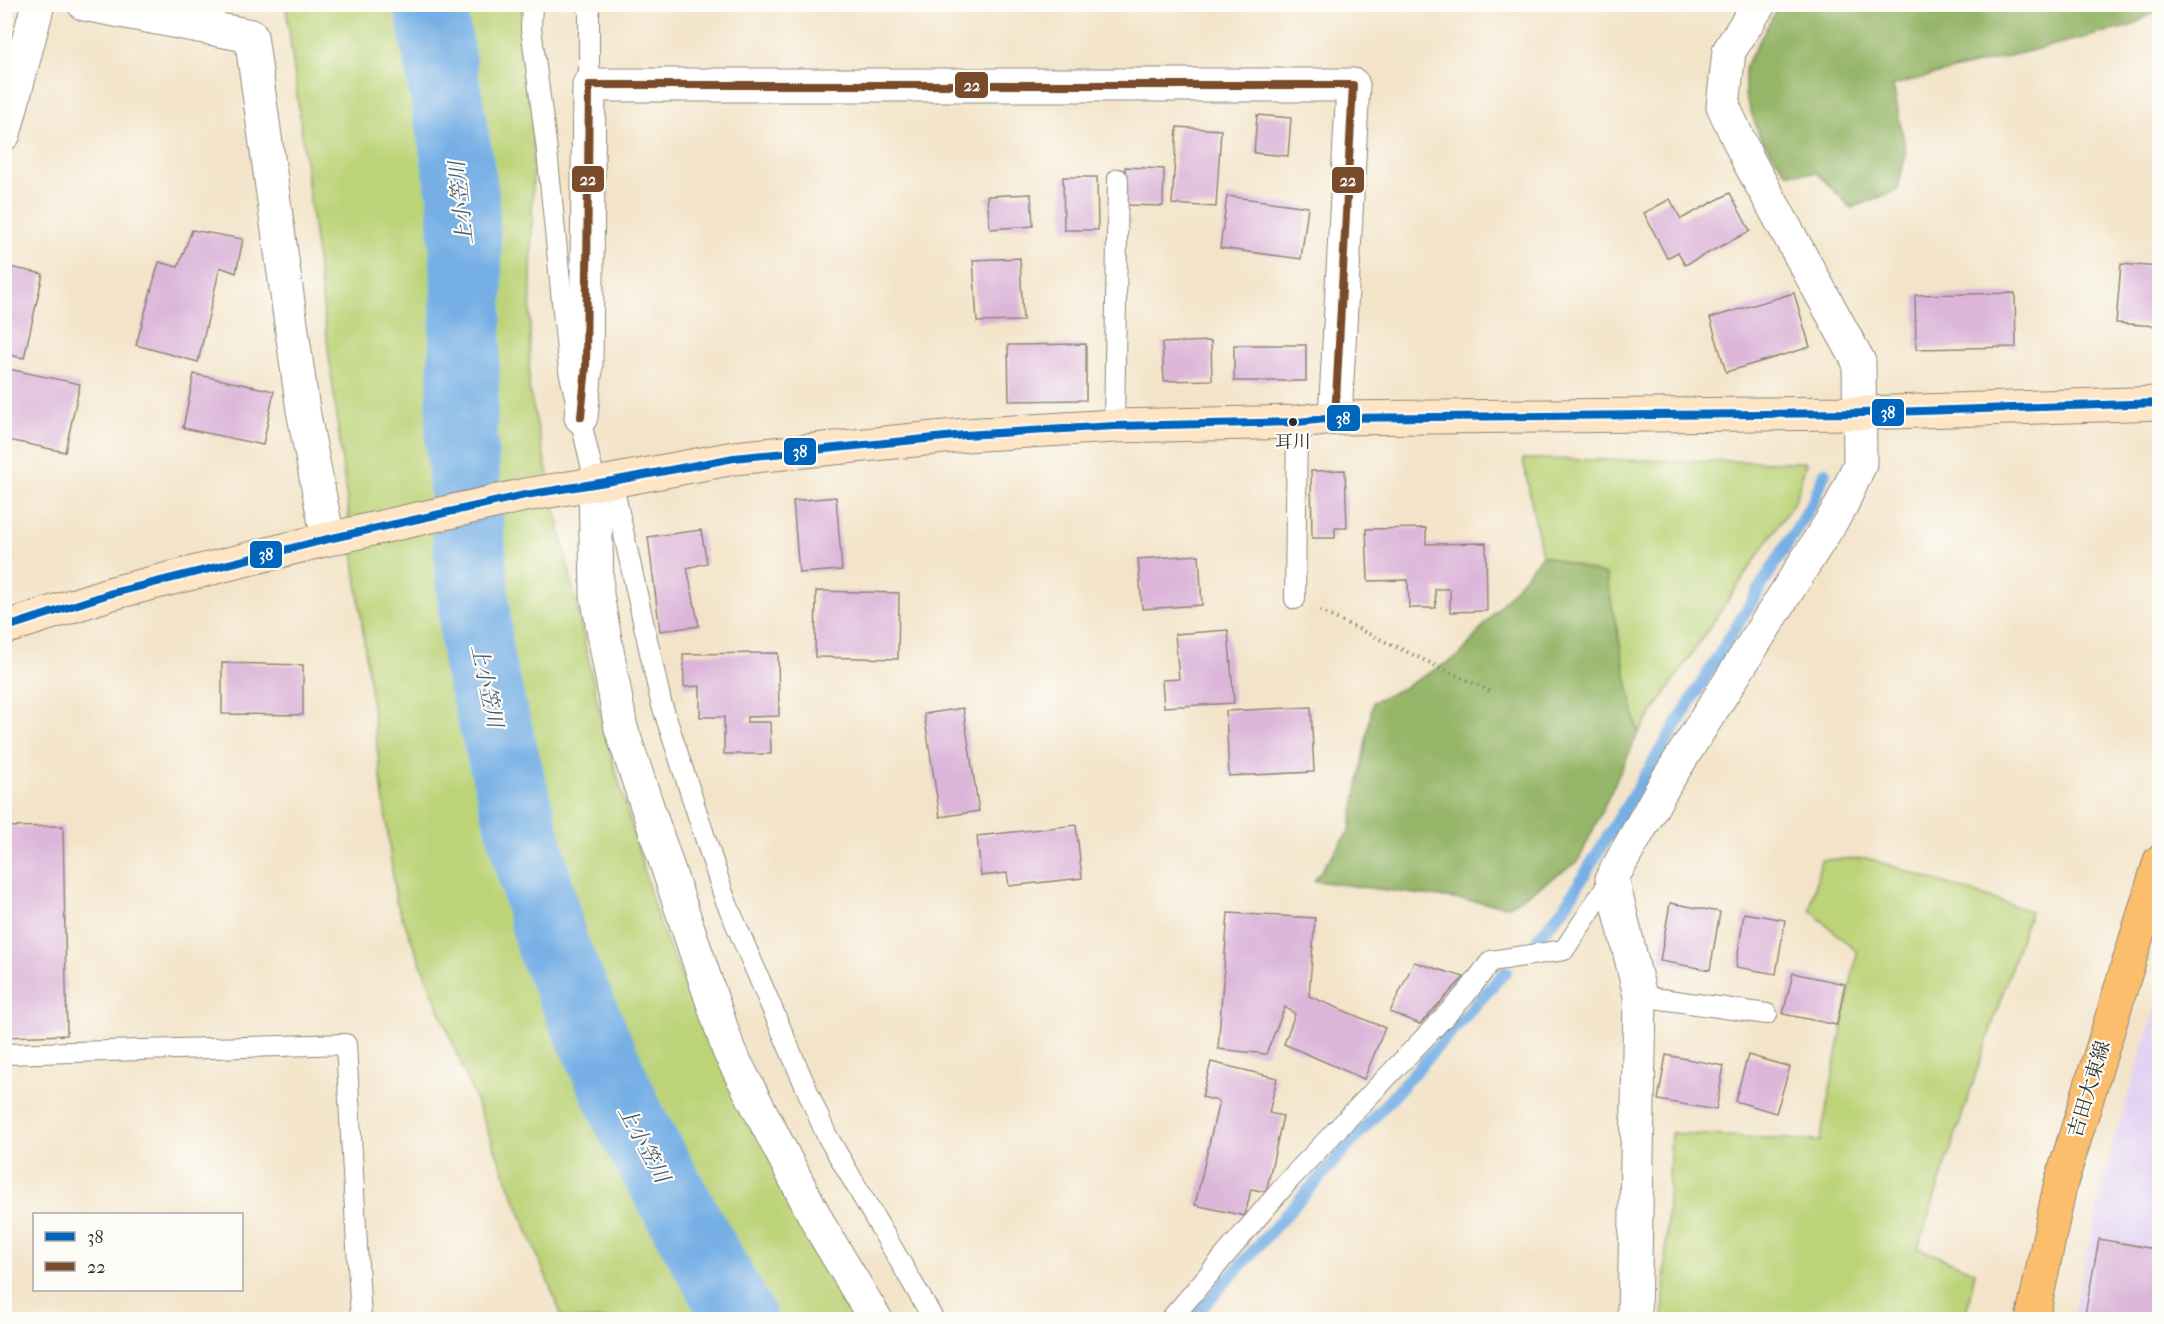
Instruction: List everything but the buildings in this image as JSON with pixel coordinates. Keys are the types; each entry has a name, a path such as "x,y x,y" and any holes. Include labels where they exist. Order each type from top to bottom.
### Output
{"main road":[{"name":"吉田大東線","path":"2032,1320 2060,1186 2160,861"}],"street":[{"path":"4,135 39,4"},
{"path":"84,4 251,36 303,410 328,539"},
{"path":"1634,1320 1640,996 1612,878 1666,782 1841,506 1860,464 1860,362 1748,160 1723,106 1729,51 1759,4"},
{"path":"581,417 586,367 589,85 1353,86 1335,418"},
{"path":"4,628 109,594 328,539 525,495 734,458 965,435 1114,426 1297,422 1335,418 1861,413 2160,403"},
{"path":"604,482 597,595 621,728 729,1052 822,1230 876,1320"}],"lane":[{"path":"532,4 531,28 547,151 569,370 581,417 604,482 661,702 725,899 826,1134 934,1320"},
{"path":"589,4 589,85"},
{"path":"1114,426 1118,179"},
{"path":"1295,599 1297,422"},
{"path":"1170,1320 1290,1179 1465,995 1491,961 1564,950 1612,878"},
{"path":"1640,996 1767,1014"},
{"path":"4,1054 346,1044 361,1320"}],"path":[{"path":"1295,599 1492,692"}],"shaded area":[{"path":"2159,998 2159,1319 2072,1320 2110,1152"}],"green space":[{"path":"2159,4 2160,8 2131,26 1893,85 1906,152 1898,190 1851,208 1817,173 1787,173 1760,137 1745,95 1745,67 1779,5"},
{"path":"286,5 536,5 529,388 603,726 658,920 695,1009 856,1319 563,1319 396,901"},
{"path":"1523,459 1806,462 1796,499 1638,734 1606,575 1542,555"},
{"path":"1542,555 1606,575 1638,734 1578,862 1509,906 1314,881 1350,830 1373,702 1405,687 1459,656"},
{"path":"1867,858 2030,911 1918,1248 1975,1272 1965,1319 1663,1319 1671,1133 1820,1141 1857,952 1810,910 1821,860"}],"waterway":[{"name":"上小笠川","path":"430,4 463,194 467,290 461,434 478,659 552,945 632,1125 741,1320"},
{"path":"1538,938 1564,908 1814,500 1825,472"},
{"path":"1191,1320 1506,971"}],"transit line":[{"name":"22","path":"581,417 586,367 589,85 1353,85 1335,418"},
{"name":"38","path":"4,628 109,594 328,539 525,495 734,458 965,435 1114,426 1297,422 1335,418 1861,413 2160,403"}],"place":[{"name":"耳川","path":"1293,422"}]}
